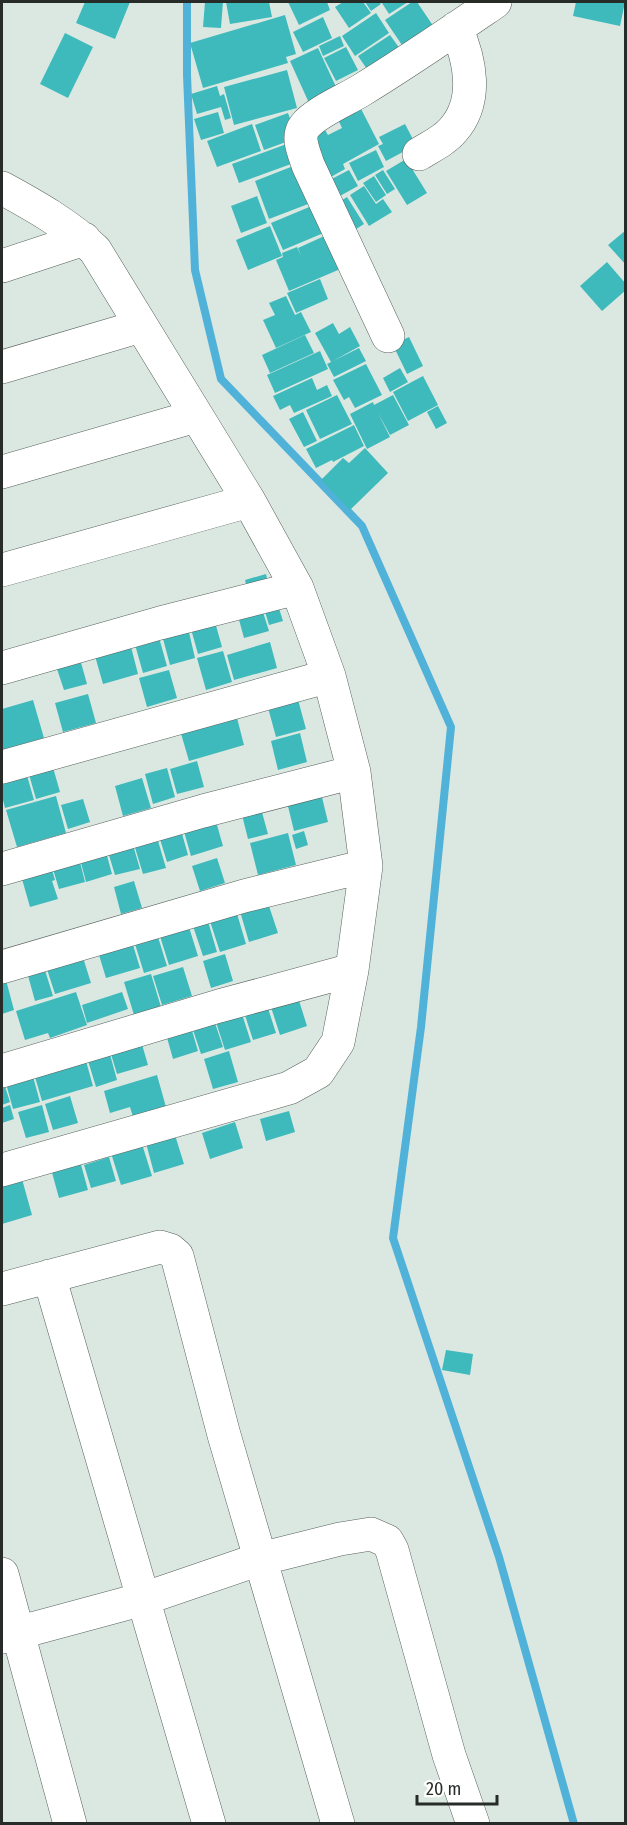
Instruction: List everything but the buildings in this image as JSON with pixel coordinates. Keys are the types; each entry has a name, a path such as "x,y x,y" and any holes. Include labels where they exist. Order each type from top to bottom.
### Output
{"street":[{"path":"388,336 308,165 300,142 301,134 304,126 312,119 360,91 495,2"},
{"path":"419,154 453,130 465,112 470,91 470,71 456,27"},
{"path":"2,188 75,231 95,250 249,501 297,588 329,676 354,772 366,866 352,970 338,1042 318,1072 289,1088 2,1170"},
{"path":"2,266 84,239"},
{"path":"2,367 141,326"},
{"path":"2,472 196,416"},
{"path":"2,570 249,501"},
{"path":"2,668 160,623 297,588"},
{"path":"2,767 329,676"},
{"path":"2,869 203,811 354,772"},
{"path":"2,967 244,896 366,866"},
{"path":"2,1071 208,1009 352,970"},
{"path":"2,1289 160,1246 177,1256 224,1435 339,1824"},
{"path":"50,1276 209,1824"},
{"path":"9,1635 143,1599 261,1559 340,1539 371,1534 387,1541 392,1551 449,1755 472,1824"},
{"path":"2,1574 9,1635 70,1824"}],"waterway":[{"path":"187,2 187,75 195,270 221,379 362,526 451,727 421,1027 393,1238 499,1557 574,1824"}]}
